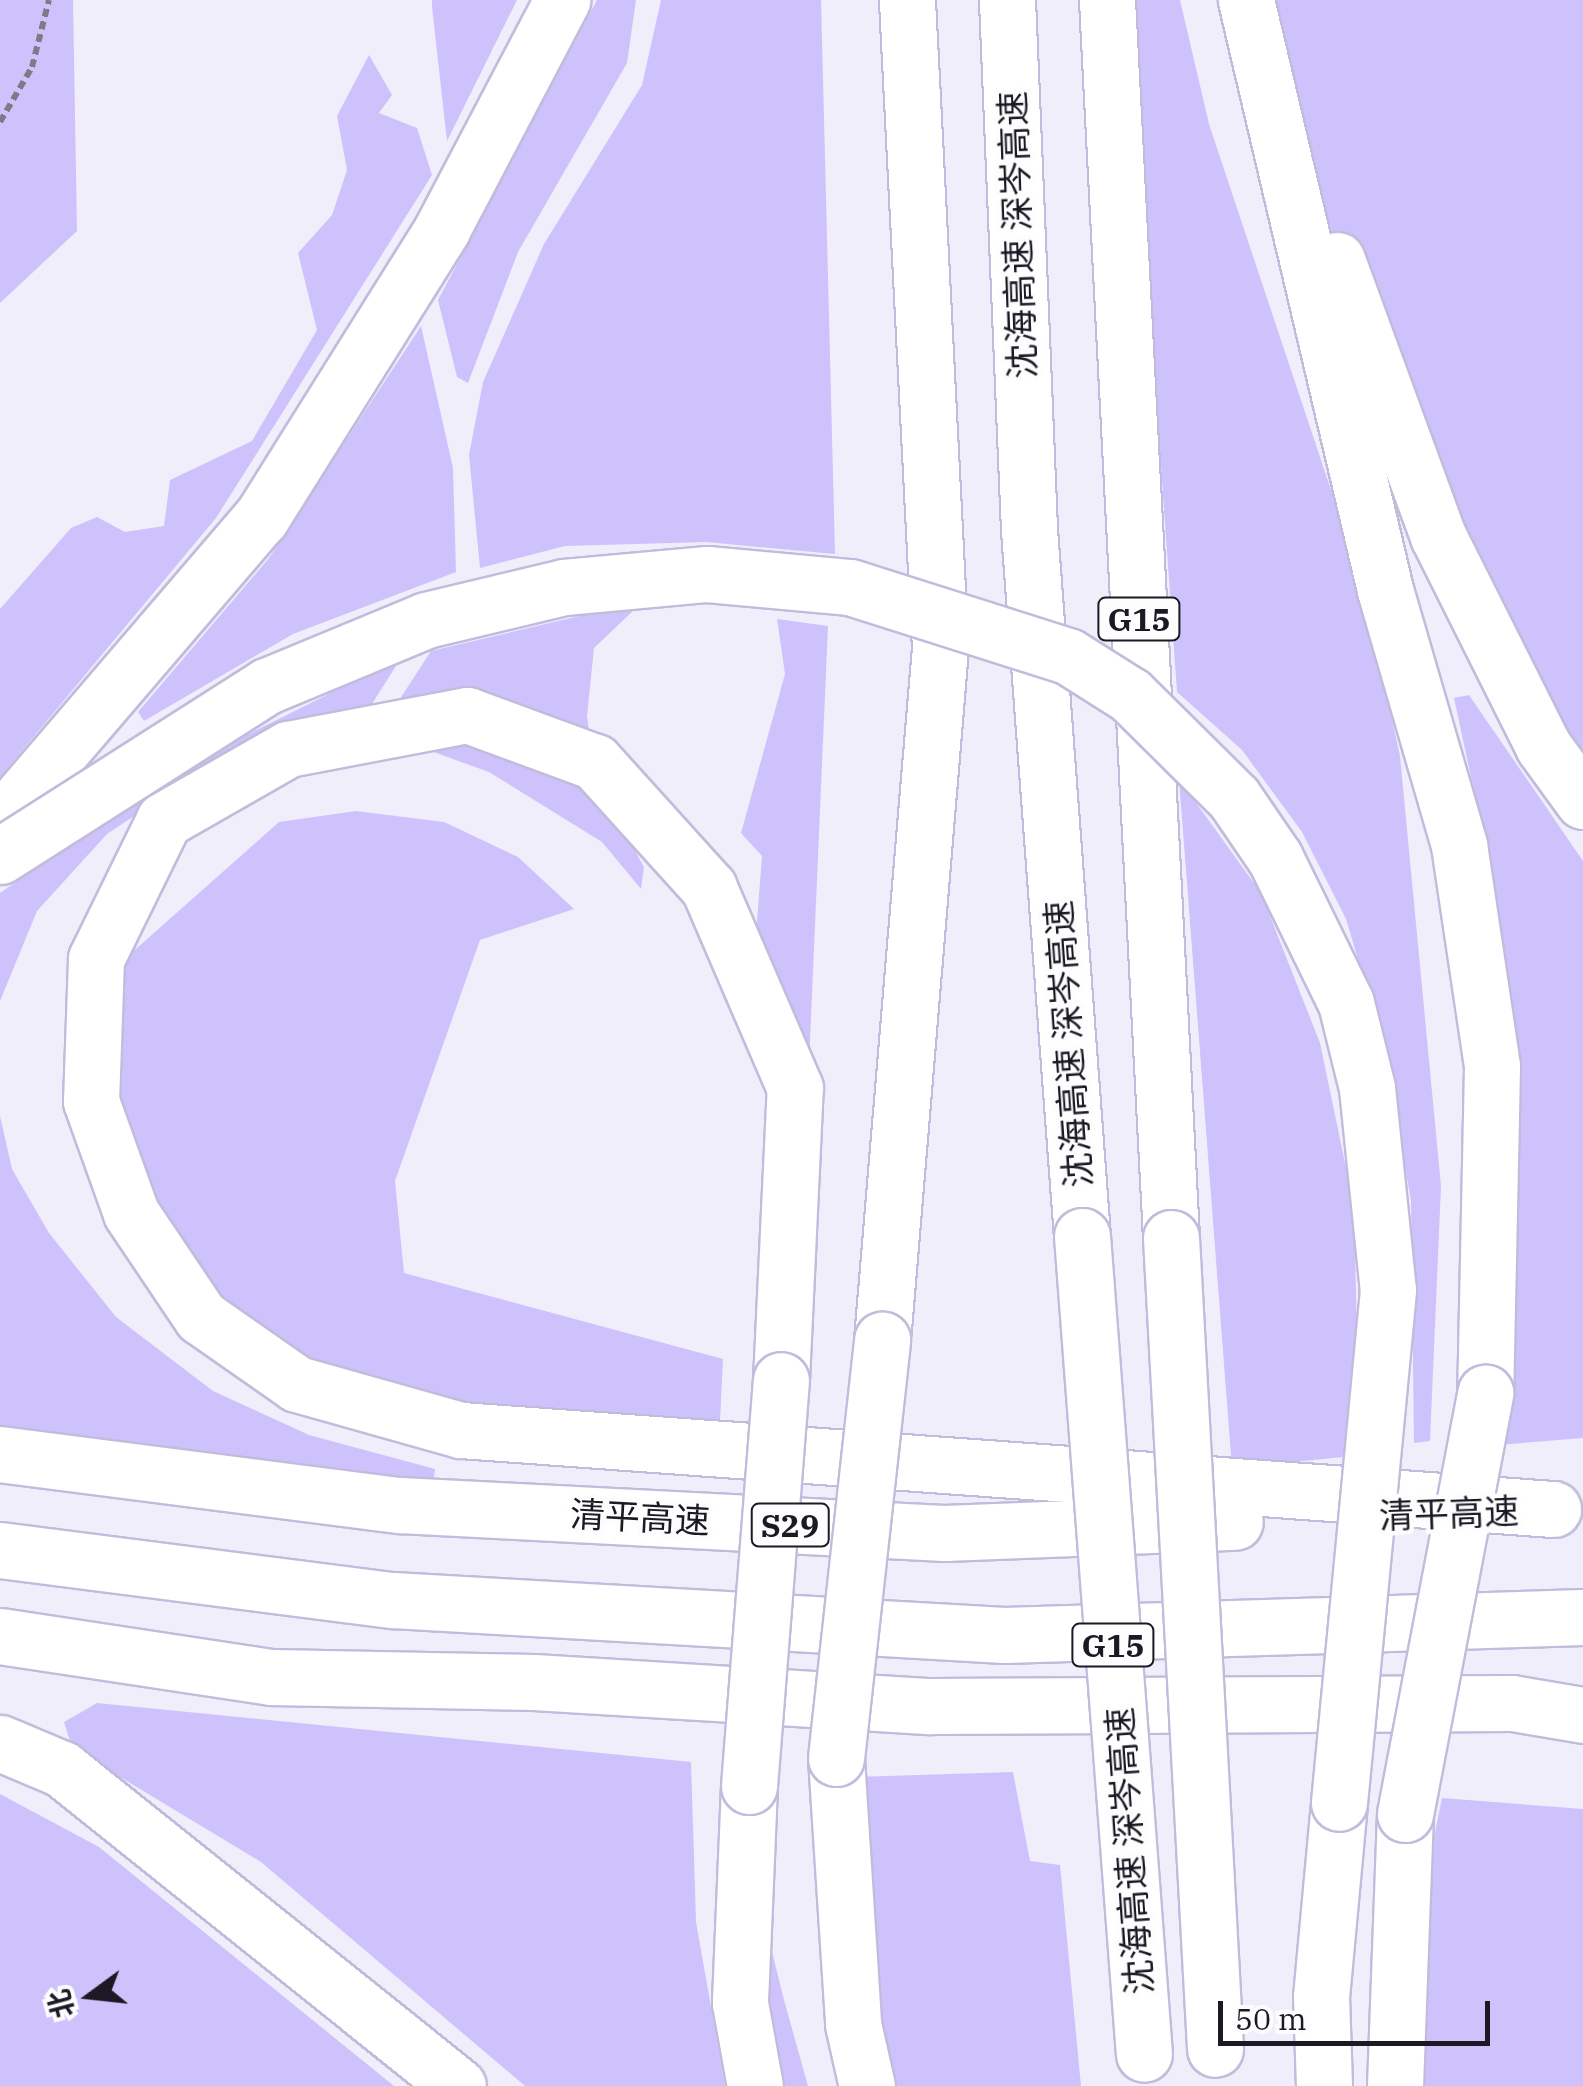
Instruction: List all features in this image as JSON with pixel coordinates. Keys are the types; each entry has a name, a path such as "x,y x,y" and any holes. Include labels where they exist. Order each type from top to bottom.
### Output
{"highway":[{"path":"0,822 261,518 442,229 562,0"},
{"path":"867,2086 853,2024 836,1758 882,1340 940,648 906,0"},
{"name":"沈海高速 深岑高速","path":"1007,0 1029,530 1144,2070"},
{"name":"沈海高速 深岑高速","path":"1107,0 1216,2068"},
{"path":"1247,9 1438,536 1542,746 1583,801"},
{"path":"1247,9 1385,590 1459,845 1492,1067 1485,1393 1405,1814 1395,2086"},
{"path":"0,856 285,678 426,620 564,586 707,574 850,587 1051,650 1130,695 1234,798 1275,858 1346,1003 1366,1088 1388,1290 1321,1997 1324,2086"},
{"path":"755,2086 740,2002 749,1786 782,1380 795,1088 709,888 595,762 467,715 288,749 164,820 96,959 91,1101 130,1213 201,1317 297,1384 462,1430 1568,1508"},
{"name":"清平高速","path":"0,1454 400,1505 944,1533 1568,1508"},
{"path":"0,1550 393,1600 1004,1635 1583,1617"},
{"path":"0,1636 272,1677 534,1682 930,1706 1512,1703 1583,1715"},
{"path":"0,1743 62,1769 458,2086"}],"path":[{"path":"0,122 32,67 49,0"}],"shaded area":[{"path":"0,0 73,0 77,231 0,303"},
{"path":"432,0 517,0 447,141 432,7"},
{"path":"597,0 636,0 627,63 518,252 468,383 457,377 438,300"},
{"path":"661,0 821,0 835,554 706,542 565,546 480,568 469,455 483,382 544,244 642,85"},
{"path":"1128,0 1180,0 1209,124 1362,583 1400,756 1441,1186 1430,1441 1414,1443 1411,1201 1385,1050 1346,919 1302,832 1242,750 1177,692"},
{"path":"1255,0 1583,0 1583,770 1381,400"},
{"path":"369,55 392,95 379,113 417,128 432,175 216,518 0,777 0,609 71,528 97,517 125,532 164,526 170,480 252,441 317,330 298,253 332,215 347,170 337,116"},
{"path":"421,326 453,468 456,572 293,634 144,721 138,712 269,558"},
{"path":"605,610 634,610 594,648 587,716 597,783 644,867 641,889 602,842 489,772 428,750 368,748 431,651"},
{"path":"777,619 828,626 809,1064 755,948 762,856 741,833 785,674"},
{"path":"401,658 346,745 184,783 107,834 37,911 0,1001 0,893 192,762"},
{"path":"1469,695 1583,861 1583,1438 1498,1445 1485,842 1454,698"},
{"path":"1179,779 1261,893 1320,1043 1354,1206 1357,1337 1343,1457 1232,1468"},
{"path":"356,811 444,822 518,857 574,909 480,940 395,1181 404,1273 723,1359 719,1442 468,1418 351,1379 231,1315 98,1188 74,1137 64,1082 76,1002 279,822"},
{"path":"0,1116 12,1169 49,1233 116,1317 213,1391 309,1435 435,1469 432,1491 0,1455"},
{"path":"97,1703 691,1762 696,1922 725,2086 525,2086 261,1862 72,1748 64,1722"},
{"path":"1013,1772 1030,1861 1060,1865 1081,2086 867,2086 824,1778"},
{"path":"0,1794 99,1847 394,2086 0,2086"},
{"path":"1442,1798 1583,1809 1583,2086 1407,2086 1407,1972"},
{"path":"755,1883 784,2000 808,2086 772,2086"}]}
